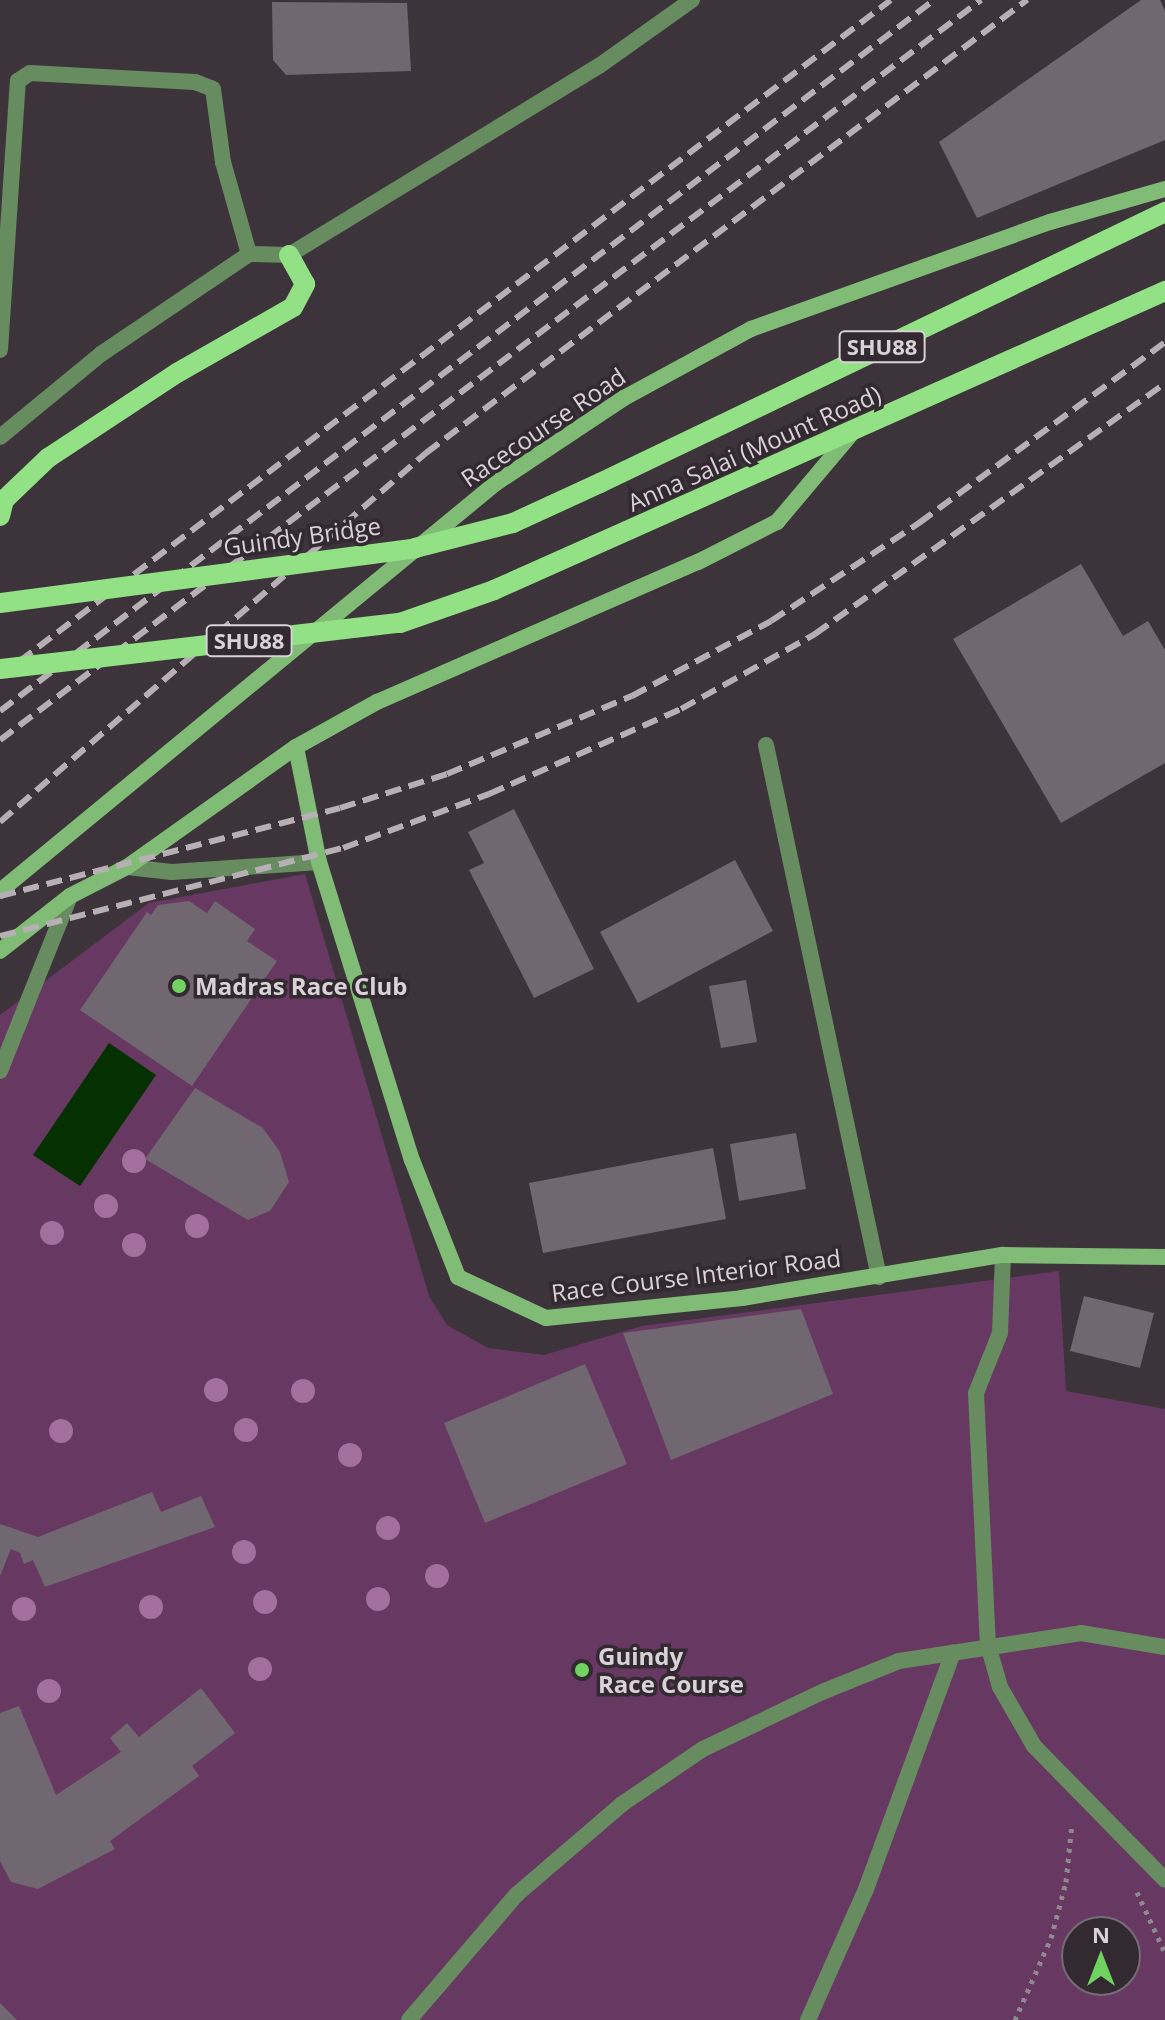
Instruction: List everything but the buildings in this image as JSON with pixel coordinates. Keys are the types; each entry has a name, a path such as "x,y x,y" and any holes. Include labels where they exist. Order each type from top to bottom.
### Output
{"main road":[{"name":"Racecourse Road","path":"0,891 496,483 624,398 751,329 1050,222 1165,189"},
{"name":"Anna Salai (Mount Road)","path":"600,483 1165,212"},
{"path":"0,516 4,500 48,458 177,373 293,307 305,284 289,255"},
{"name":"Anna Salai (Mount Road)","path":"0,669 400,623 494,590 851,434 1165,291"},
{"path":"0,951 70,896 127,867 296,747 377,702 698,562 777,522 851,434"},
{"name":"Guindy Bridge","path":"0,603 415,548 513,523 600,483"},
{"name":"Race Course Interior Road","path":"296,747 319,862 412,1160 458,1277 546,1318 742,1298 1003,1255 1165,1257"}],"street":[{"path":"0,437 101,354 249,254 289,255 599,66 692,0"},
{"path":"0,350 18,81 30,73 195,82 213,89 223,162 249,254"},
{"path":"766,745 879,1277"},
{"path":"127,867 172,872 319,862"},
{"path":"0,1071 70,896"},
{"path":"1003,1255 1000,1333 976,1393 988,1645 1011,1711 1034,1746 1165,1880"},
{"path":"409,2020 516,1895 622,1804 703,1749 873,1671 953,1652 1081,1633 1165,1647"},
{"path":"808,2020 866,1889 953,1652"}],"path":[{"path":"1015,2020 1051,1938 1066,1882 1076,1792"}],"shaded area":[{"name":"Guindy Race Course","path":"305,874 429,1296 447,1325 488,1348 544,1355 642,1326 1059,1271 1066,1391 1165,1409 1165,2020 0,2020 0,1015 149,903"},
{"path":"109,1043 156,1075 80,1186 33,1155"}],"railway":[{"path":"0,676 891,0"},
{"path":"0,711 934,0"},
{"path":"0,740 981,0"},
{"path":"0,822 426,453 1027,0"},
{"path":"0,896 340,808 447,774 632,696 771,621 919,523 1165,342"},
{"path":"0,936 343,848 489,794 681,709 815,634 1165,383"}],"place":[{"name":"Madras Race Club","path":"179,986"},
{"name":"Guindy Race Course","path":"582,1670"}]}
